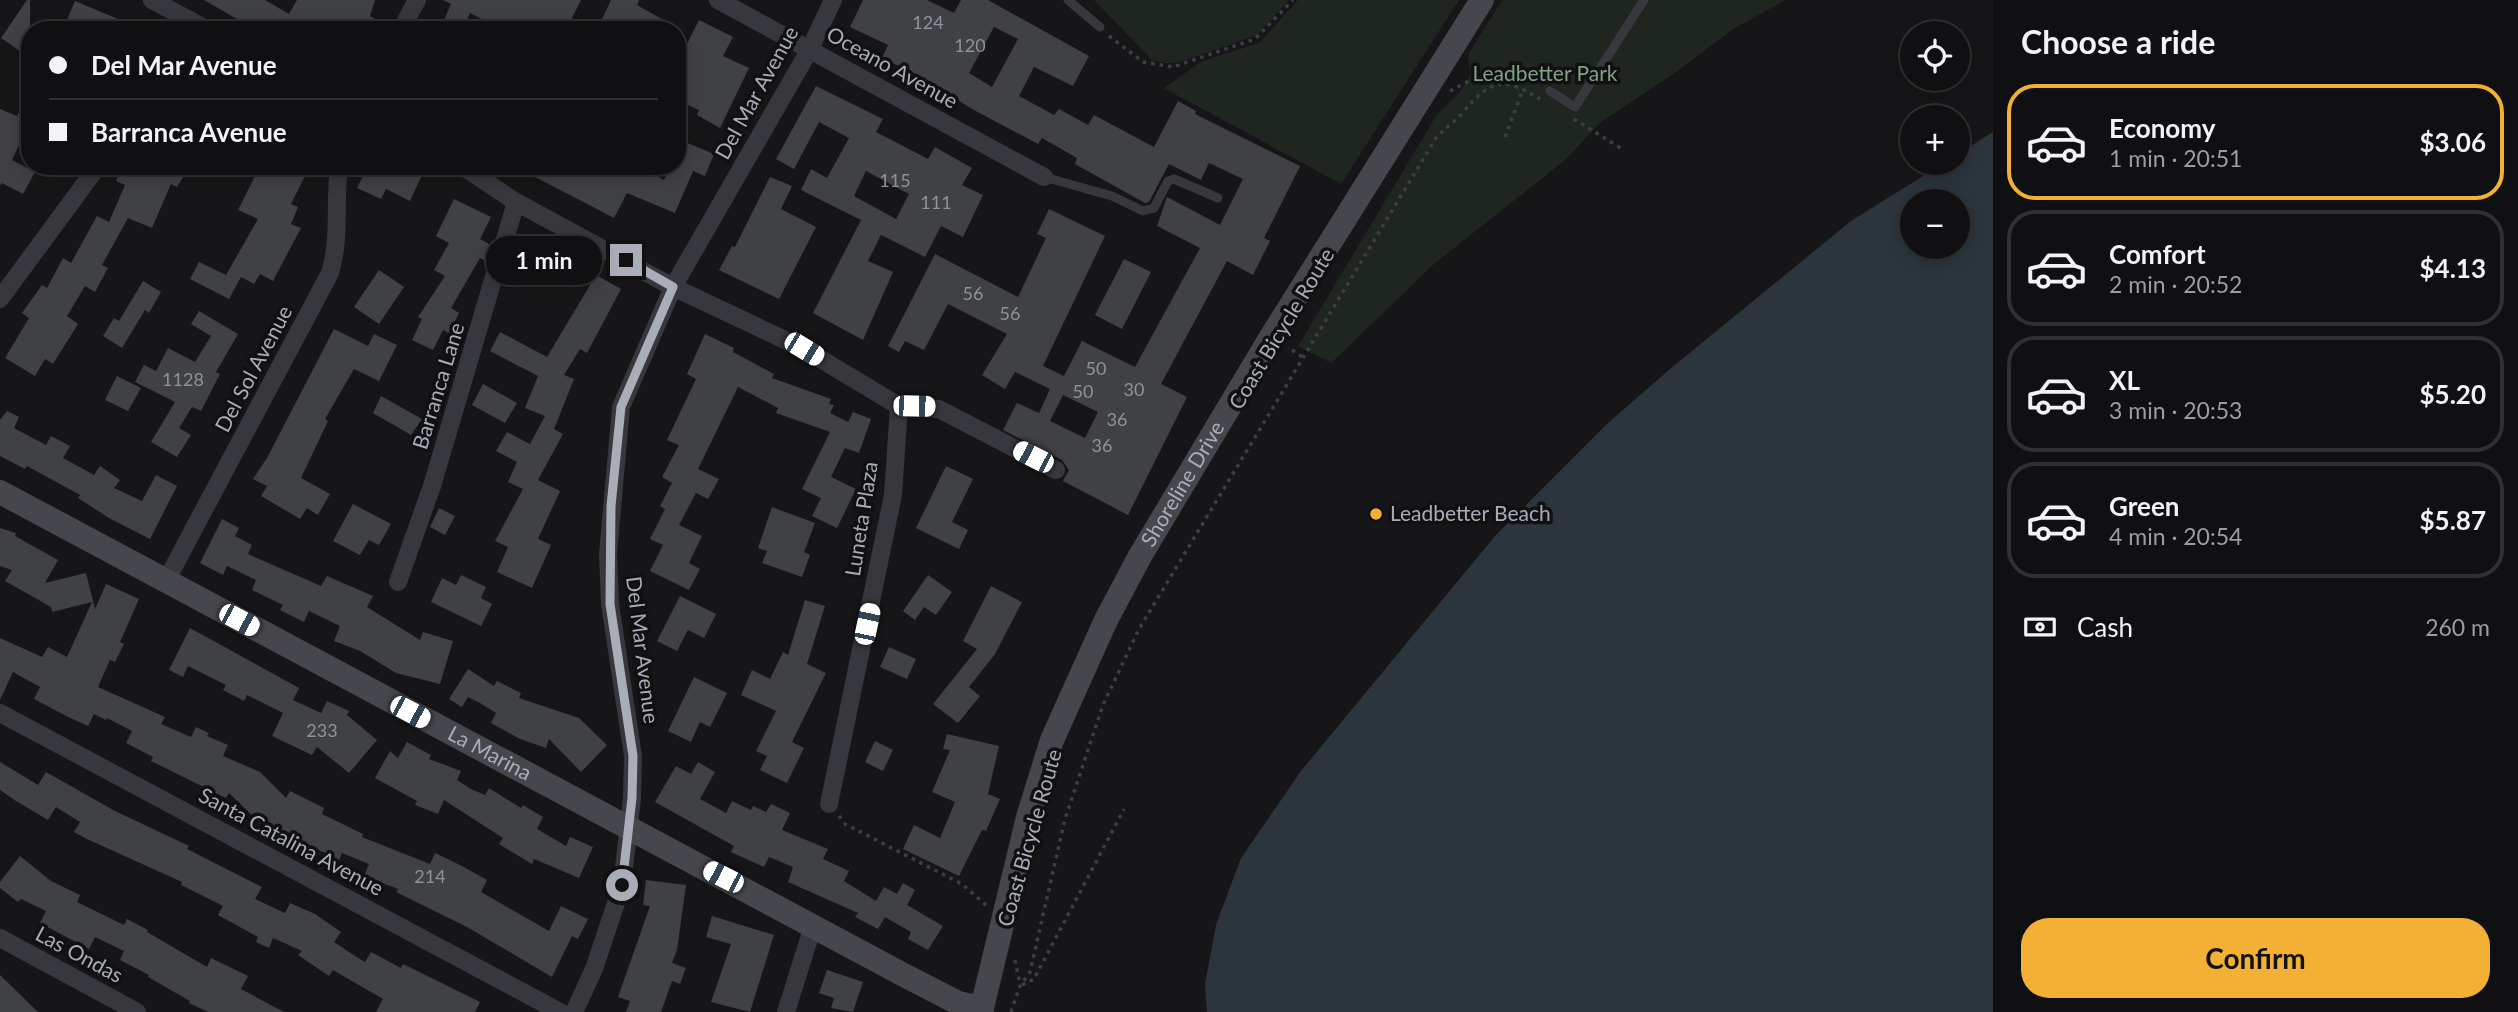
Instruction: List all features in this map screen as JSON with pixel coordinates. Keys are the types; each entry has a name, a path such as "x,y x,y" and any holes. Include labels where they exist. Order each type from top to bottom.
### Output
{"main road":[{"name":"Shoreline Drive","path":"981,1010 1028,817 1052,740 1117,599 1271,337 1482,0"},
{"name":"La Marina","path":"0,492 958,1003 981,1010"}],"street":[{"path":"152,0 190,21"},
{"path":"406,21 416,0"},
{"name":"Oceano Avenue","path":"718,0 1044,177"},
{"name":"Del Mar Avenue","path":"574,1012 610,928 622,885 632,798 633,756 610,604 611,506 621,407 673,287 810,49 833,0"},
{"path":"0,299 91,175"},
{"name":"Del Sol Avenue","path":"166,581 330,273 339,230 338,175"},
{"path":"476,175 516,202 673,287 804,349 899,406 939,409 1056,470"},
{"name":"Barranca Lane","path":"398,582 432,486 516,202"},
{"name":"Luneta Plaza","path":"829,804 893,495 899,406"},
{"name":"Santa Catalina Avenue","path":"0,713 560,1012"},
{"path":"786,1012 813,926"},
{"name":"Las Ondas","path":"0,938 137,1012"}],"lane":[{"path":"1068,0 1100,27"},
{"path":"1550,91 1575,107 1644,0"},
{"path":"1044,177 1112,196 1143,211 1154,208 1168,181 1174,179 1218,198"}],"path":[{"path":"1100,27 1134,57 1153,65 1173,67 1255,39 1293,0"},
{"path":"1444,96 1471,80 1514,69"},
{"path":"1010,1012 1020,986 1030,972 1065,819 1103,705 1139,629 1436,138 1478,93 1497,83 1513,84 1547,103"},
{"path":"1505,137 1523,89"},
{"path":"1571,117 1622,149"},
{"path":"1292,350 1304,358"},
{"path":"829,804 845,824 962,884 1003,924"},
{"path":"1020,986 1034,979 1124,809"},
{"name":"Coast Bicycle Route","path":"1014,954 1020,986"}],"green space":[{"path":"1094,0 1289,0 1257,35 1181,62 1168,63 1153,61"},
{"path":"1298,0 1459,0 1341,184 1164,88 1202,61 1259,43"},
{"name":"Leadbetter Park","path":"1502,0 1786,0 1733,29 1672,75 1601,122 1564,161 1434,264 1331,363 1298,346 1436,116 1459,93 1471,74 1468,55"}],"shaded area":[{"path":"1993,132 1993,1012 1207,1012 1205,984 1216,925 1241,858 1301,771 1495,536 1608,423 1851,221 1900,190 1900,259 1970,259 1970,189 1902,189 1925,175 1970,175 1970,146"}],"building":[{"path":"27,0 30,0 30,21 21,21 21,52 1,38"},
{"path":"204,0 265,0 289,14 297,0 375,0 370,16 378,21 240,21"},
{"path":"443,0 581,0 570,21 486,21 470,13 467,21 444,21 451,4"},
{"path":"611,0 639,0 637,5 665,21 601,21"},
{"path":"863,0 927,0 954,13 961,0 988,0 1089,56 1073,86 1034,67 1019,96 1054,115 1059,109 1088,125 1094,115 1154,147 1178,101 1196,111 1195,114 1300,166 1264,238 1270,241 1253,275 1227,261 1161,384 1187,397 1128,515 1063,481 1069,470 1062,460 1003,430 1017,403 1039,413 1050,389 1015,372 1005,389 982,375 1007,334 948,304 924,350 905,341 899,352 888,346 935,254 1018,297 1046,238 1037,234 1049,209 1105,236 1043,366 1064,376 1082,341 1135,367 1200,248 1157,226 1167,197 1220,225 1243,179 1209,163 1201,180 1169,164 1149,202 1145,203 1075,164 1077,158 1042,138 1038,144 972,109 920,76 882,58 888,45 850,27","holes":["994,27 1018,39 992,87 969,73","1063,395 1098,412 1085,438 1050,421"]},
{"path":"75,1 123,21 67,21"},
{"path":"699,20 733,37 723,56 749,68 720,128 697,115 699,110 686,104 686,46"},
{"path":"816,86 883,119 876,132 928,159 935,147 972,168 962,185 983,195 963,237 941,226 925,257 881,235 868,261 893,272 863,340 813,313 861,220 801,190 811,169 827,178 849,138 819,122 794,169 776,159","holes":["866,171 909,194 896,219 854,196"]},
{"path":"21,108 21,141 12,160 21,165 21,175 33,175 23,194 2,183 0,186 0,109 17,116"},
{"path":"686,142 714,154 705,176 693,171 675,213 627,193 614,218 531,175 655,175 664,180 666,175 686,175"},
{"path":"118,175 184,175 177,187 171,184 152,228 128,218 102,265 108,268 95,292 85,286 67,316 78,324 53,364 45,359 35,376 5,358 29,318 22,313 42,285 47,288 63,258 71,263 97,216 109,222 125,185 116,181"},
{"path":"256,175 306,175 291,204 298,207 291,224 301,228 273,281 260,274 254,284 241,277 229,299 190,279 199,262 226,275 258,219 238,210"},
{"path":"364,175 421,177 410,201 386,189 381,199 357,188"},
{"path":"770,177 792,186 781,209 816,227 779,299 719,270 732,246 735,247"},
{"path":"454,199 491,217 480,239 491,245 486,261 480,258 451,308 459,313 449,333 443,330 433,350 412,340 422,319 418,317 445,276 434,270 449,243 436,236"},
{"path":"528,249 553,249 553,263 528,263"},
{"path":"1124,259 1151,272 1122,329 1095,315"},
{"path":"379,270 404,287 379,324 354,307"},
{"path":"596,275 621,289 587,353 580,349 564,375 574,379 554,429 563,434 538,480 560,491 538,539 551,545 532,588 497,572 508,547 495,541 523,489 508,482 517,462 496,451 507,432 530,444 545,416 525,408 538,376 490,351 500,332 547,357"},
{"path":"143,281 161,292 149,313 145,310 122,348 103,336 114,318 119,321"},
{"path":"199,311 238,334 216,372 220,374 201,411 192,407 179,428 191,435 177,457 151,442 175,402 135,382 144,365 156,371 168,348 195,362 211,336 191,324"},
{"path":"334,329 368,346 374,334 397,345 379,381 354,369 325,419 328,421 301,478 330,494 318,515 307,508 300,519 261,496 267,486 253,479 267,458"},
{"path":"705,334 734,348 733,352 774,374 772,378 831,399 829,404 834,405 830,413 848,422 853,412 871,419 859,453 845,448 831,477 856,489 837,528 812,516 821,498 802,489 830,432 776,413 778,408 738,387 698,469 719,479 708,499 696,493 679,525 702,536 689,563 700,569 689,590 650,571 663,545 650,539 665,509 660,506 672,483 662,477 679,445 667,440 696,379 687,374"},
{"path":"117,376 141,388 128,411 105,400"},
{"path":"483,384 517,403 505,423 472,405"},
{"path":"381,396 422,419 411,435 373,413"},
{"path":"7,411 19,417 14,428 46,445 51,436 70,446 63,458 94,475 100,466 120,480 114,488 142,501 156,475 177,486 150,539 109,518 78,498 80,495 27,466 25,469 0,456 0,420"},
{"path":"946,466 973,479 952,522 968,530 959,549 916,528"},
{"path":"353,504 391,524 379,545 369,540 360,555 333,541"},
{"path":"772,507 815,523 804,552 810,555 802,577 762,563 767,551 758,548"},
{"path":"439,508 455,516 445,535 430,527"},
{"path":"222,519 239,528 235,536 252,545 248,554 321,586 327,576 373,596 367,607 420,640 423,632 453,641 440,684 396,673 360,651 334,641 340,626 309,611 304,622 280,610 283,605 252,590 256,580 227,566 223,575 200,563"},
{"path":"0,528 16,533 15,536 58,560 45,583 86,573 95,609 106,584 139,599 120,642 124,644 115,662 110,660 98,687 165,717 161,724 191,737 196,727 209,733 207,736 228,745 223,756 260,772 286,798 290,791 324,808 322,814 363,834 362,837 430,864 435,853 462,866 487,880 481,892 549,931 561,906 588,919 578,939 572,936 552,977 467,927 396,892 398,889 364,876 369,864 342,853 339,860 263,822 261,824 229,793 226,798 151,761 153,757 126,743 132,731 107,718 106,720 94,714 88,726 66,716 34,699 40,687 13,672 0,700 0,638 42,657 48,647 67,657 92,602 52,612 51,607 5,581 12,570 0,566"},
{"path":"461,575 486,587 481,598 492,604 481,626 431,602 442,578 456,585"},
{"path":"928,575 952,592 936,615 924,607 915,620 903,611"},
{"path":"991,586 1022,602 995,654 969,687 980,696 958,723 933,704 977,649 963,641"},
{"path":"680,596 716,614 704,638 688,630 677,651 657,641"},
{"path":"805,600 825,606 807,664 826,673 792,742 804,748 787,783 760,770 767,756 756,751 776,711 741,695 752,670 770,679 783,652 788,655"},
{"path":"190,628 299,688 293,700 321,713 327,701 349,711 347,715 377,740 349,773 317,747 312,755 272,736 283,713 247,695 244,701 223,690 226,685 188,666 183,677 169,670"},
{"path":"889,647 916,659 907,679 880,667"},
{"path":"468,669 494,686 497,681 521,693 519,698 579,718 607,745 581,772 549,739 546,748 520,739 491,723 496,713 480,703 468,697 462,707 449,699"},
{"path":"694,677 727,693 710,727 700,722 691,742 668,731"},
{"path":"947,734 999,746 988,794 1000,799 986,831 982,830 959,876 903,849 914,825 940,838 955,802 932,792 950,750 943,749"},
{"path":"875,741 893,750 883,771 865,762"},
{"path":"407,742 431,755 429,759 461,771 457,780 471,789 485,795 489,788 521,808 523,805 543,817 537,829 566,846 570,837 593,847 579,878 534,859 532,864 499,844 503,838 444,800 438,814 415,805 417,801 375,778 390,751 398,758"},
{"path":"0,762 38,785 46,772 115,811 189,846 187,849 262,887 255,899 285,913 290,903 315,914 341,932 334,942 365,962 371,952 401,968 403,964 480,1002 475,1012 376,1012 383,999 333,970 329,976 298,955 302,951 273,938 269,948 256,942 258,937 218,915 223,906 181,885 182,882 74,832 80,822 56,807 48,820 16,801 0,790"},
{"path":"698,762 715,772 700,799 726,813 732,801 751,810 753,806 766,812 771,804 790,813 782,830 828,849 823,859 849,871 844,881 876,901 884,887 897,894 903,883 915,890 907,905 943,926 928,950 908,939 911,932 885,917 878,929 855,917 858,913 788,882 793,867 769,857 764,867 731,852 734,846 655,802 676,766 691,774"},
{"path":"20,856 51,881 80,895 77,902 124,925 127,919 207,967 211,958 248,976 241,989 284,1012 208,1012 120,960 124,951 95,937 89,949 40,923 46,911 21,899 18,902 0,888 0,882"},
{"path":"646,880 686,885 677,950 672,963 686,968 680,984 672,981 661,1012 626,1012 630,1001 618,997 650,906 643,905"},
{"path":"712,916 774,935 750,1012 711,1002 731,944 706,937"},
{"path":"827,970 863,982 853,1012 831,1008 834,998 819,993"},
{"path":"0,975 38,1012 0,1012"}],"place":[{"name":"Leadbetter Beach","path":"1376,514"}],"route":[{"path":"622,885 632,798 633,756 615,652 610,604 608,554 611,506 618,459 621,407 673,287 626,260"}]}
